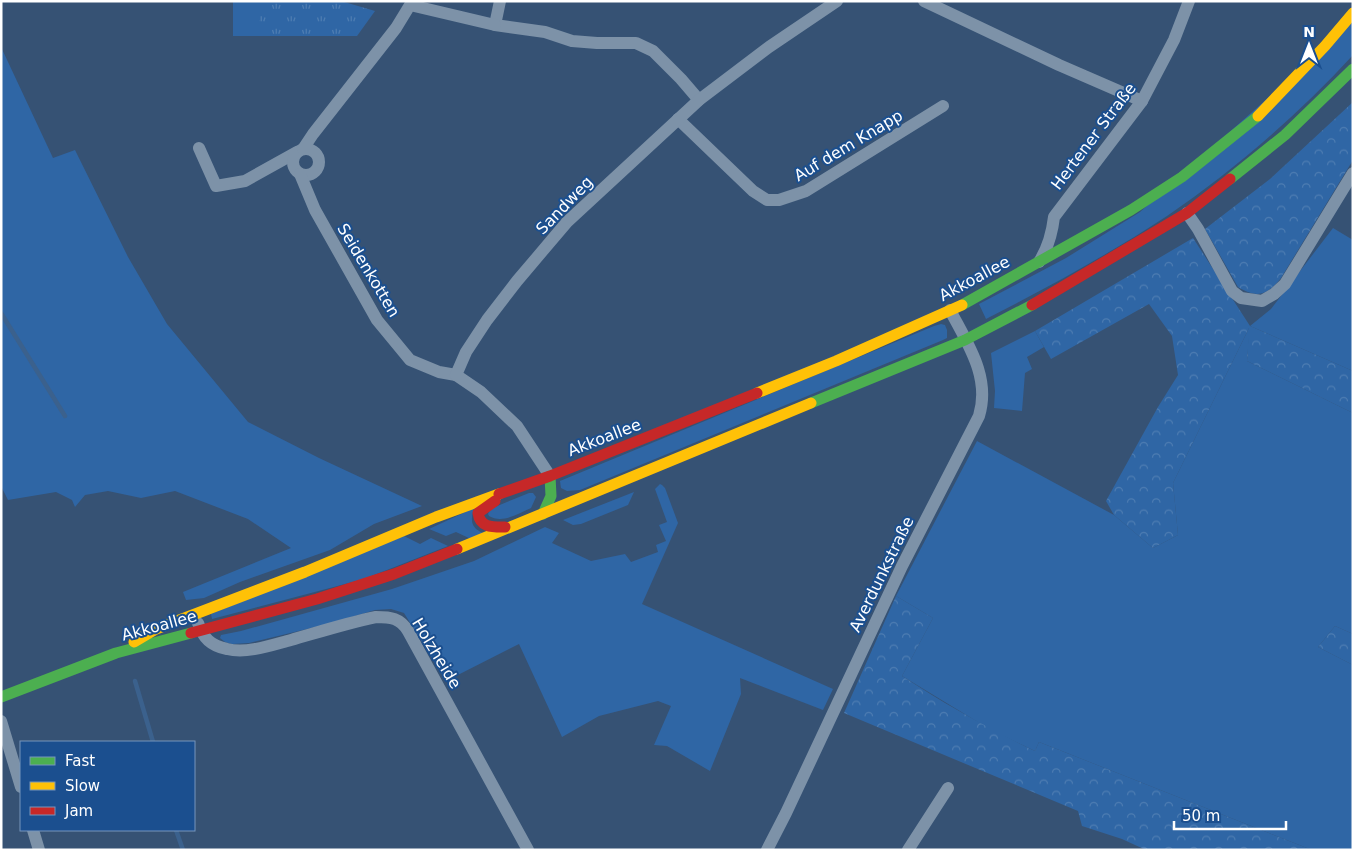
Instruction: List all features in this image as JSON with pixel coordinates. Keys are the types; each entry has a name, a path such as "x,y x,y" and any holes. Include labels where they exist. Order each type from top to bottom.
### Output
{"main road":[{"name":"Akkoallee","path":"116,653 156,629 305,572 436,517 550,476 836,360 970,301 1131,210 1216,152 1265,110 1353,13"},
{"name":"Akkoallee","path":"116,653 317,599 385,577 965,340 1045,298 1187,213 1285,135 1353,69"},
{"path":"543,514 551,498 550,476"},
{"name":"Akkoallee","path":"510,527 483,525 479,521 478,513 483,508 519,488"},
{"path":"1,697 116,653"}],"street":[{"path":"495,25 500,1"},
{"name":"Sandweg","path":"456,375 466,352 487,320 567,222 699,100 769,47 837,1"},
{"path":"924,1 1060,66 1142,101"},
{"name":"Hertener Straße","path":"1039,262 1046,251 1054,217 1142,101 1174,40 1189,1"},
{"path":"300,151 396,28 410,5 495,25 545,32 572,40 597,43 636,43 653,51 699,100"},
{"name":"Auf dem Knapp","path":"678,119 752,191 767,200 779,200 806,191 943,106"},
{"path":"199,148 216,186 245,181 300,151 310,149 319,157 320,164 318,170 307,176 300,174"},
{"name":"Seidenkotten","path":"300,151 294,158 293,164 300,174 315,210 377,320 410,360 438,372 456,375"},
{"path":"1187,213 1198,229 1232,291 1242,298 1262,301 1274,294 1285,284 1353,173"},
{"name":"Averdunkstraße","path":"767,850 902,566 979,416 982,406 982,382 979,369 950,310"},
{"path":"456,375 481,392 517,426 550,476"},
{"name":"Holzheide","path":"195,614 205,639 214,646 228,650 245,650 276,644 376,617 398,619 408,631 528,850"},
{"path":"1,721 20,784"},
{"path":"908,850 948,788"},
{"path":"34,831 39,850"}],"green space":[{"path":"233,1 259,1 259,36 233,36"},
{"path":"259,1 341,1 375,11 357,36 259,36"},
{"path":"1353,22 1353,55 1288,120 1241,161 1167,216 1123,244 986,319 979,304 1066,258 1140,212"},
{"path":"1,47 53,158 75,150 128,257 167,324 248,422 319,458 422,506 374,524 330,550 240,582 204,598 186,600 183,592 291,548 248,519 175,491 141,498 108,491 85,495 75,507 72,500 56,492 8,500 1,486"},
{"path":"1353,102 1353,160 1281,278 1271,288 1262,293 1251,293 1238,287 1205,229 1270,179"},
{"path":"1333,228 1353,240 1353,371 1250,326 1271,309"},
{"path":"1193,238 1250,326 1353,371 1353,413 1247,361 1249,328 1173,483 1178,535 1153,548 1114,515 1106,501 1178,375 1172,336 1149,304 1051,359 1035,331"},
{"path":"941,324 945,325 947,330 947,338 943,340 580,490 567,491 561,488 560,481"},
{"path":"1250,326 1247,361 1353,413 1353,634 1335,626 1318,647 1353,665 1353,850 1312,850 1039,742 1035,751 991,730 902,676 933,618 896,596 977,441 1114,515 1153,548 1178,535 1173,483"},
{"path":"1035,331 1044,347 1027,357 1032,369 1025,373 1022,411 994,408 995,391 991,353"},
{"path":"660,484 665,488 678,523 642,604 833,689 823,710 740,678 741,694 710,771 667,746 654,745 671,706 658,701 599,716 562,737 519,644 446,681 404,613 391,609 375,610 332,623 249,643 232,644 220,638 221,635 392,589 474,561 545,527 559,533 552,543 591,561 625,554 631,562 658,552 656,545 666,541 659,525 667,522 655,489"},
{"path":"634,492 628,505 581,524 573,525 563,520"},
{"path":"533,493 536,497 531,508 505,519 489,516 490,509"},
{"path":"474,508 472,521 474,527 485,534 471,539 456,532 446,536 429,529"},
{"path":"404,536 420,544 431,538 448,546 364,579 212,619 211,614"},
{"path":"896,596 933,618 902,676 934,696 984,725 1035,751 1039,742 1312,850 1146,850 1122,839 1082,826 1078,811 844,713"},
{"path":"1335,626 1353,634 1353,665 1318,647"}],"waterway":[{"path":"1,313 65,416"},
{"path":"135,681 153,741"},
{"path":"176,831 183,850"}],"traffic: fast":[{"path":"1230,179 1285,135 1353,69"},
{"path":"962,305 1131,210 1182,177 1258,116"},
{"path":"811,403 965,340 1032,305"},
{"path":"543,514 551,496 550,476"},
{"path":"1,697 116,653 191,633"}],"traffic: slow":[{"path":"1258,116 1325,46 1353,13"},
{"path":"757,393 836,361 962,305"},
{"path":"457,549 811,403"},
{"path":"134,642 156,629 305,572 436,517 499,494"}],"traffic: jam":[{"path":"1032,305 1187,213 1230,179"},
{"path":"499,494 550,476 757,393"},
{"path":"495,501 478,513 479,518 481,522 488,526 505,527"},
{"path":"191,633 317,599 394,574 457,549"}]}
